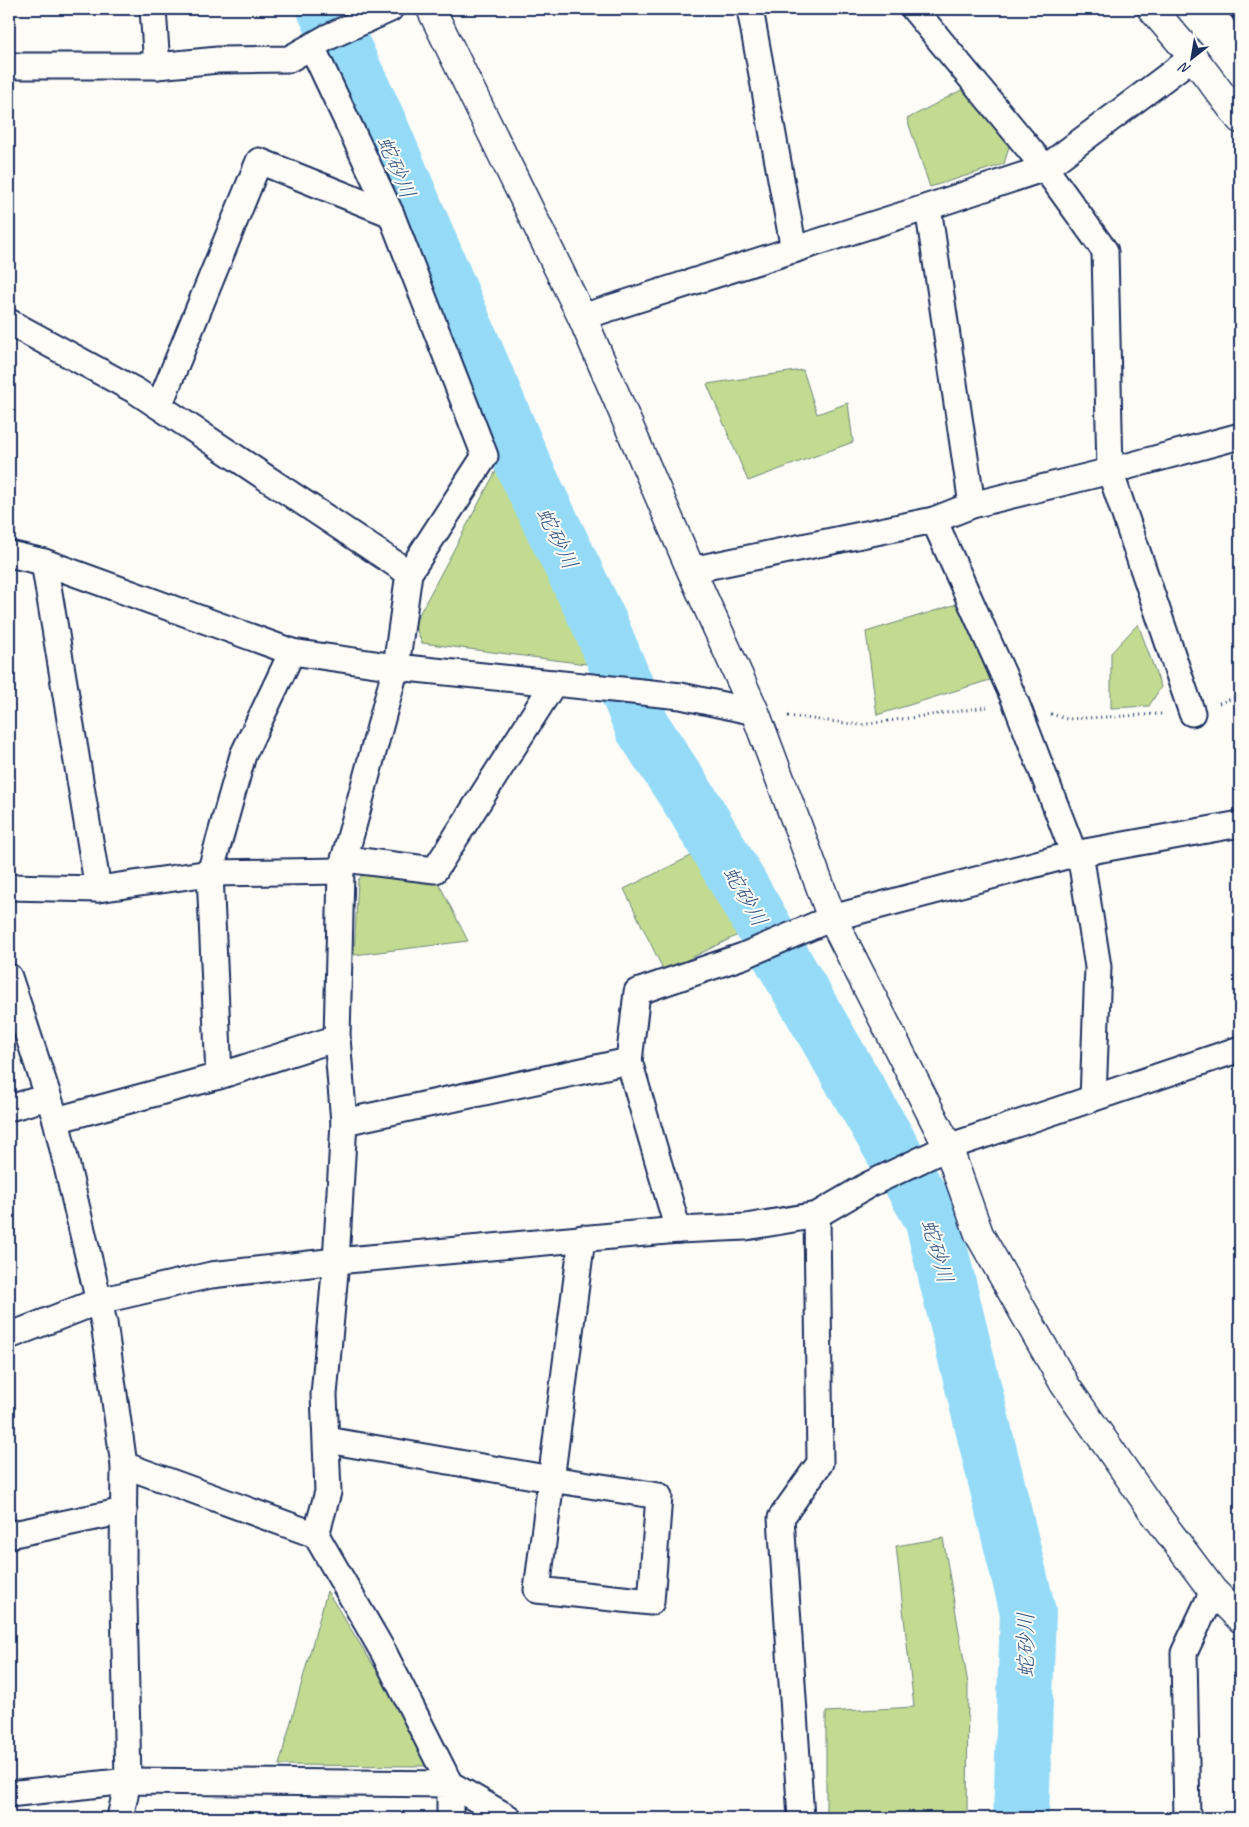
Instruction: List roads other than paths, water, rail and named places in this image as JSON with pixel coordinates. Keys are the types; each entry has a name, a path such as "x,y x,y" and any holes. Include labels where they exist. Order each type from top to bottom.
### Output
{"main road":[{"path":"430,9 582,317 691,570 755,712 832,918 948,1147 980,1234 1065,1385 1145,1499 1214,1591 1240,1618"},
{"path":"1152,9 1193,57 1240,119"}],"street":[{"path":"153,9 157,66"},
{"path":"750,9 794,250"},
{"path":"914,9 1045,168 1105,251 1110,471 1192,713"},
{"path":"9,66 157,66 218,60 289,59 382,12"},
{"path":"316,1535 328,1492 324,1395 336,1261 344,1122 337,1038 342,865 396,667 409,573 485,456 391,214 320,42"},
{"path":"582,317 1045,168 1193,57"},
{"path":"159,406 259,162 391,214"},
{"path":"928,207 972,505"},
{"path":"9,322 136,391 409,573"},
{"path":"691,570 934,520 972,505 1240,436"},
{"path":"934,520 1016,703 1077,853 1098,967 1093,1098"},
{"path":"9,554 44,562 292,652 396,667 680,696 755,712"},
{"path":"44,562 98,889"},
{"path":"219,1076 210,873 243,755 292,652"},
{"path":"9,887 98,889 210,873 342,865 435,870 554,684"},
{"path":"678,1230 630,1061 637,992 743,956 832,918 1077,853 1240,824"},
{"path":"9,977 56,1120 99,1301 104,1323 124,1465 123,1558 128,1781 120,1818"},
{"path":"56,1120 219,1076 337,1038"},
{"path":"9,1336 99,1301 211,1275 336,1261 582,1238 678,1230 746,1227 817,1215 870,1184 948,1147 1240,1049"},
{"path":"344,1122 630,1061"},
{"path":"9,1108 48,1097"},
{"path":"801,1818 781,1518 820,1463 817,1215"},
{"path":"327,1440 551,1479 659,1496 651,1602 537,1590 551,1479 582,1238"},
{"path":"124,1465 316,1535 384,1653 450,1784 450,1818"},
{"path":"9,1535 124,1511"},
{"path":"1187,1818 1184,1653 1214,1591"},
{"path":"9,1794 128,1781 450,1784 510,1818"}],"waterway":[{"name":"蛇砂川","path":"325,9 379,124 526,471 599,622 643,728 695,808 932,1218 1028,1612 1021,1818"}],"railway":[{"path":"1227,9 1240,26"}]}
